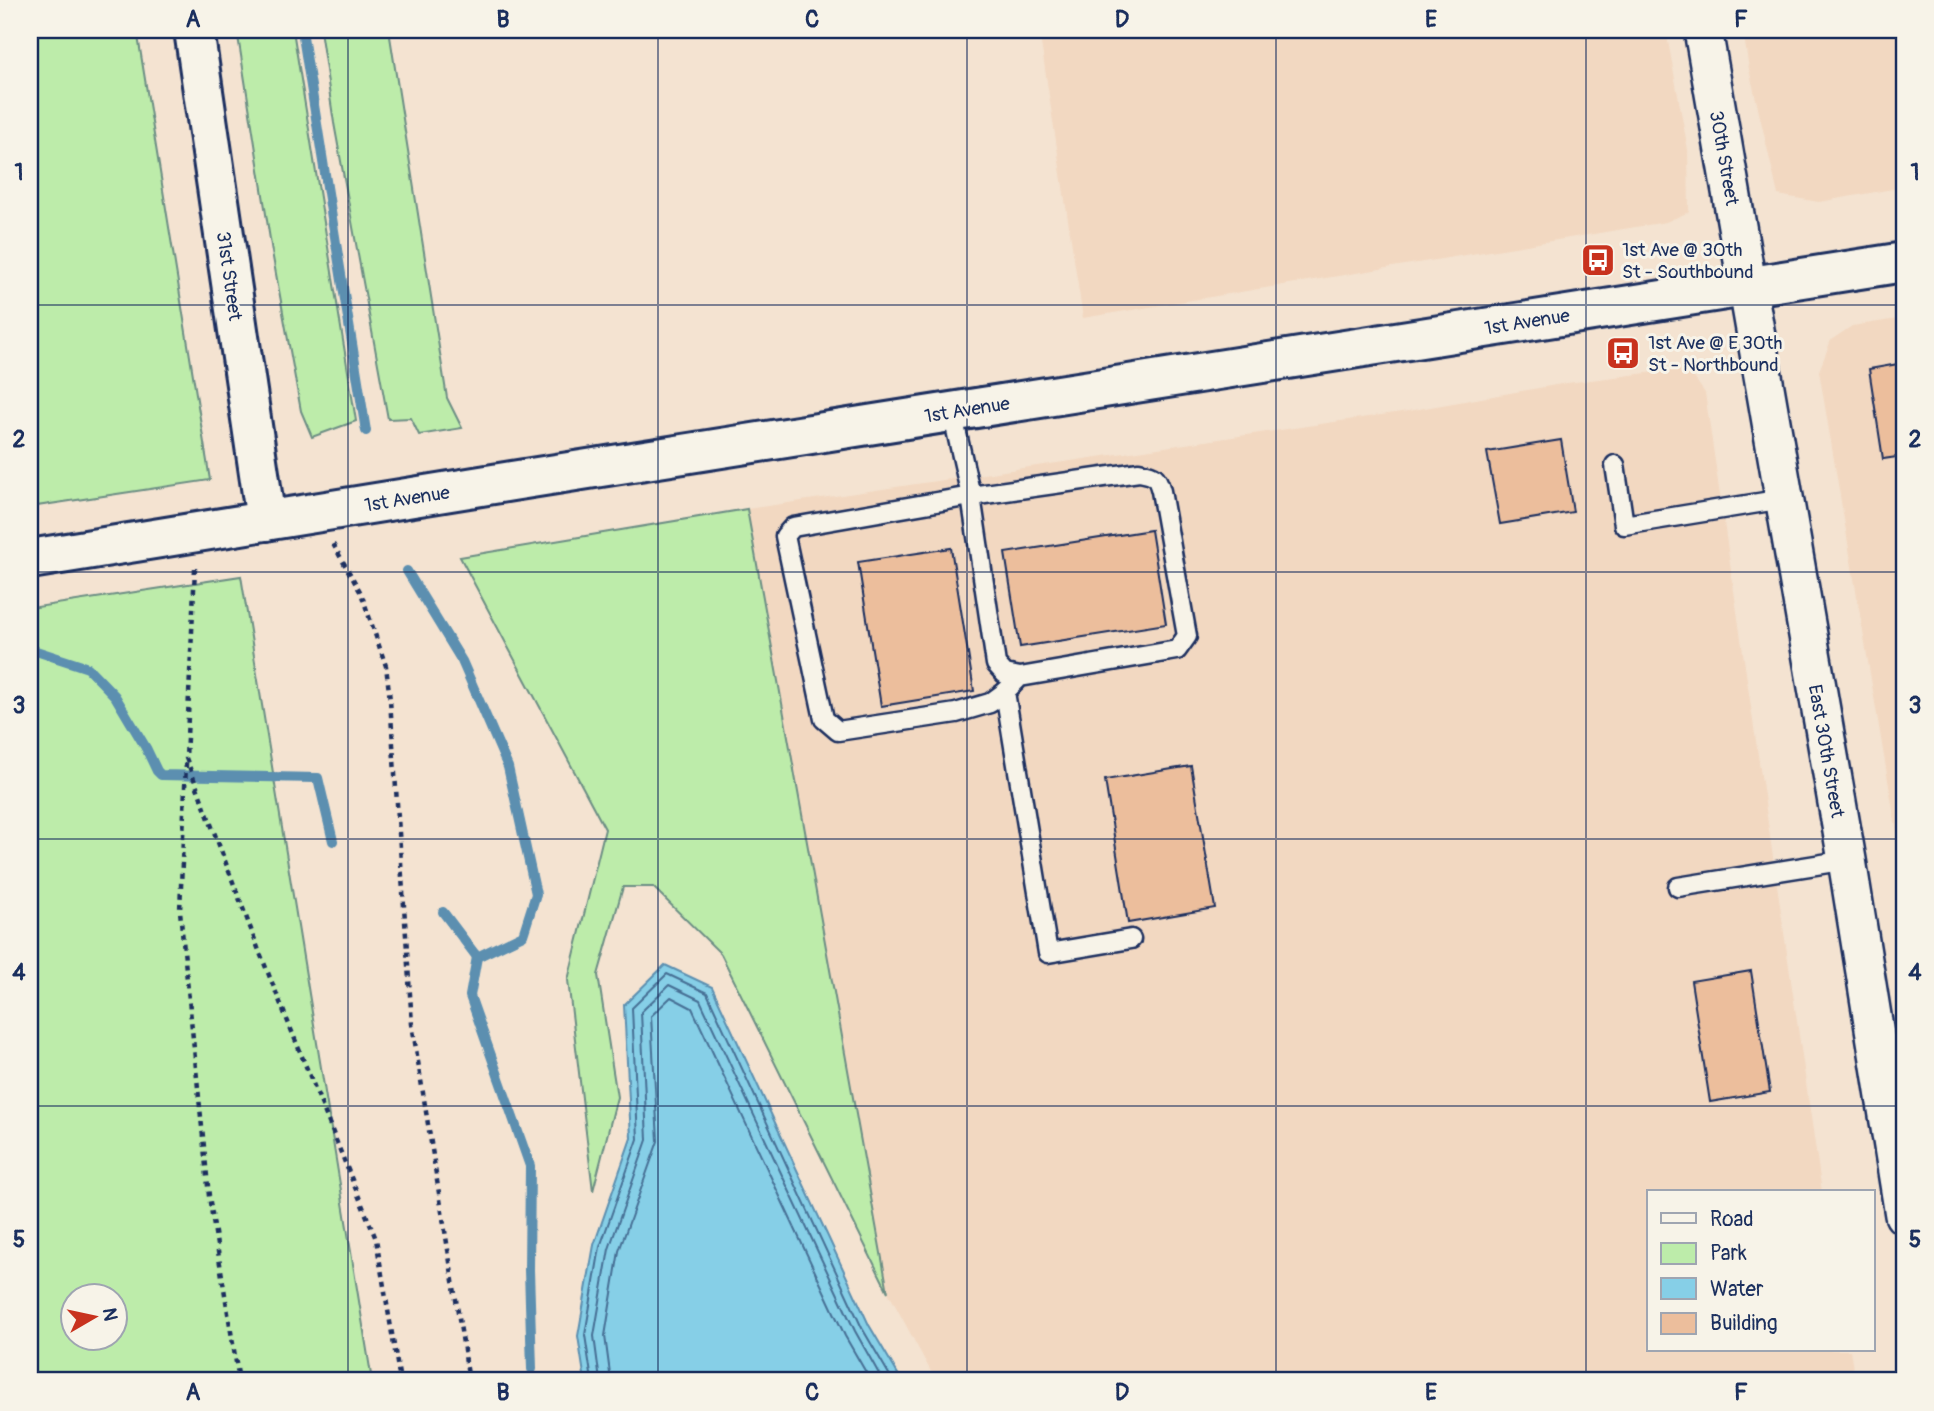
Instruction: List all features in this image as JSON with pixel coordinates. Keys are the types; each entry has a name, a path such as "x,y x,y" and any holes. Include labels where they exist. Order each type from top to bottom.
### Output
{"main road":[{"name":"31st Street","path":"194,30 266,521"},
{"name":"1st Avenue","path":"30,559 1904,262"}],"street":[{"name":"30th Street","path":"1703,30 1747,287"},
{"name":"East 30th Street","path":"1747,287 1847,860 1904,1215"}],"lane":[{"path":"951,412 971,496 996,664 1005,674 1020,677 1177,650 1187,636 1159,481 1153,475 1139,472 971,496 793,527 785,536 824,719 838,731 956,713 990,703 1020,677"},
{"path":"1615,465 1624,525 1783,499"},
{"path":"1005,692 1048,953 1131,939"},
{"path":"1678,887 1847,860"}],"path":[{"path":"315,513 361,593 386,666 412,1024 469,1381"},
{"path":"197,532 180,911 209,1196 239,1381"},
{"path":"186,758 258,948 376,1239 400,1381"}],"shaded area":[{"path":"1039,30 1666,30 1688,150 1689,212 1666,222 1083,318"},
{"path":"1743,30 1904,30 1904,187 1819,202 1778,195 1749,69"},
{"path":"1904,318 1904,875 1819,371 1831,340 1852,326"},
{"path":"1687,368 1705,393 1822,1190 1647,1190 1647,1352 1850,1352 1855,1381 936,1381 888,1292 747,509 1408,411 1567,383"}],"green space":[{"path":"30,30 137,30 210,480 30,507"},
{"path":"237,30 293,30 356,421 312,437 301,411 272,252"},
{"path":"320,30 389,30 447,398 462,428 419,435 411,418 388,419 334,123"},
{"path":"747,509 888,1292 721,954 653,887 623,887 598,975 617,1097 593,1191 568,980 605,829 460,557"},
{"path":"241,576 372,1381 30,1381 30,608"}],"water":[{"path":"665,965 712,987 869,1325 902,1381 585,1381 578,1336 594,1245 631,1138 624,1005"}],"building":[{"path":"1904,363 1904,456 1883,459 1869,369"},
{"path":"1561,440 1573,512 1500,524 1487,452"},
{"path":"1151,530 1166,624 1020,647 1005,553"},
{"path":"951,548 974,691 881,706 858,562"},
{"path":"1191,766 1215,908 1128,923 1105,780"},
{"path":"1751,971 1770,1092 1710,1102 1691,981"}],"waterway":[{"path":"302,30 366,431"},
{"path":"407,571 462,661 508,767 536,894 523,935 477,957 470,996 530,1166 532,1369"},
{"path":"30,649 88,668 115,696 161,775 318,778 333,841"},
{"path":"443,912 477,957"}],"place":[{"name":"1st Ave @ 30th St - Southbound","path":"1598,260"},
{"name":"1st Ave @ E 30th St - Northbound","path":"1623,353"}]}
